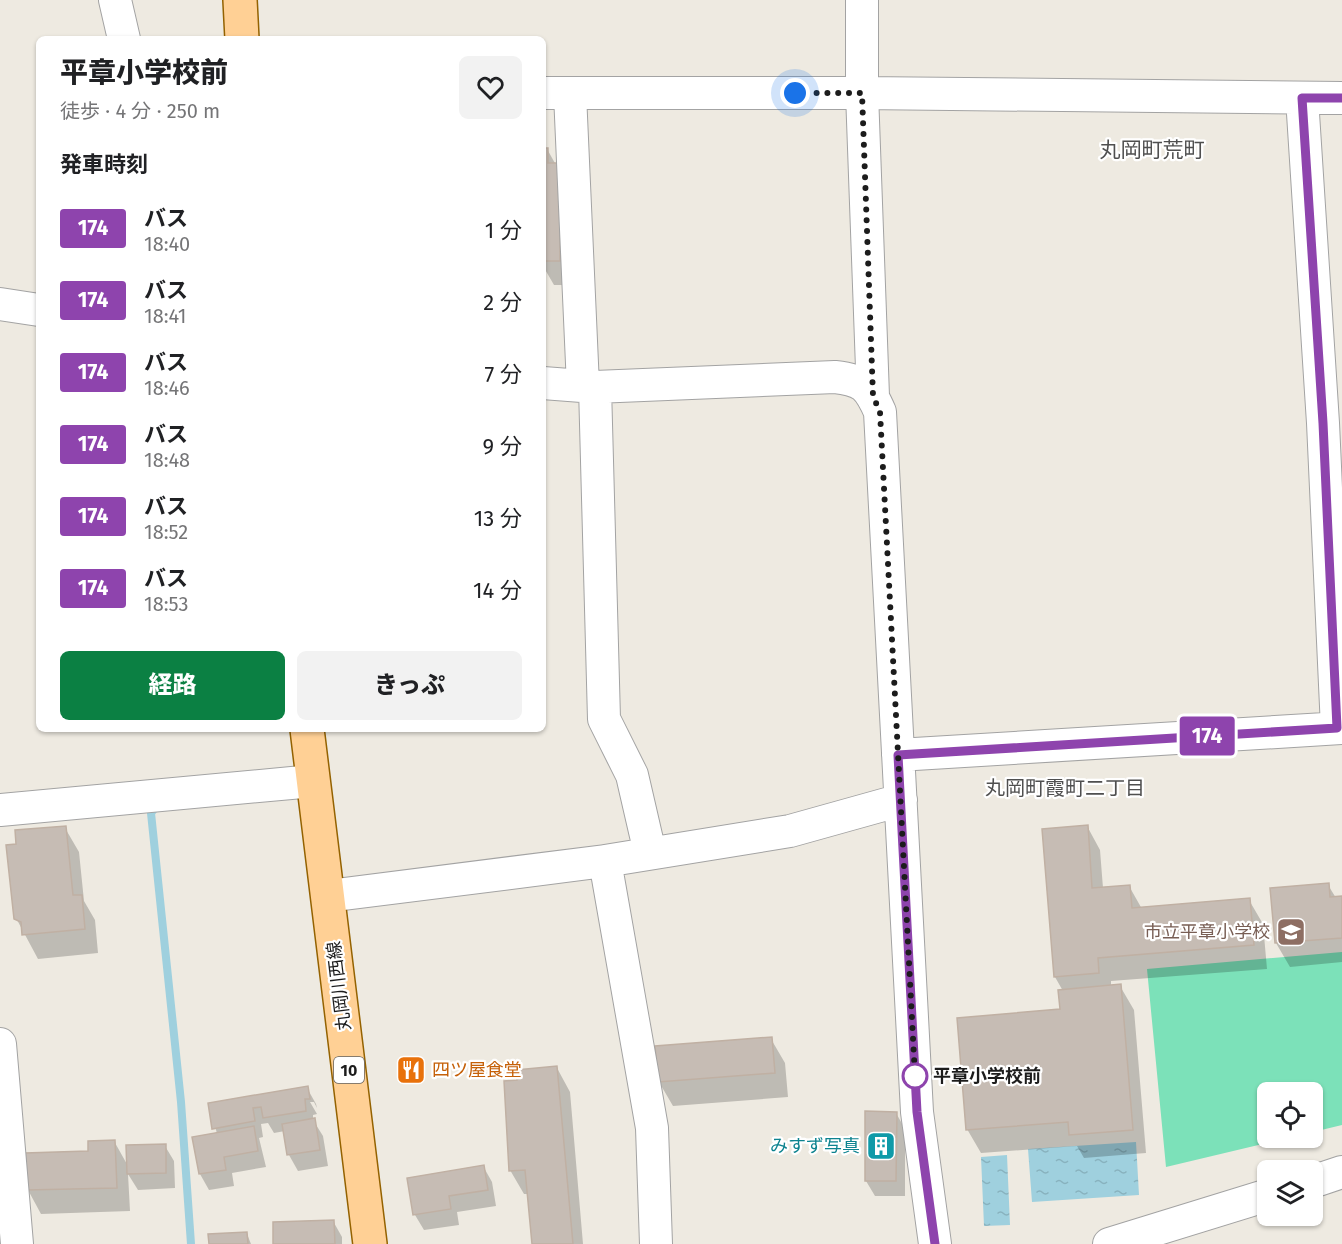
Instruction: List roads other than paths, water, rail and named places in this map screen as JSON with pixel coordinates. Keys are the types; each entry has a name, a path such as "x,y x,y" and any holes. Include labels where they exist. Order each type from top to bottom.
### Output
{"main road":[{"path":"240,0 242,36"},
{"name":"丸岡川西線","path":"307,732 370,1244"}],"street":[{"path":"115,0 123,36"},
{"path":"862,0 862,93 873,396 880,412 896,661 898,755 917,1112 935,1244"},
{"path":"650,853 632,774 604,719 589,387 556,94 862,93 1342,98"},
{"path":"898,755 1340,728 1332,422 1302,98"},
{"path":"0,304 36,310"},
{"path":"546,383 589,387 836,377 856,380 873,396"},
{"path":"0,810 314,781"},
{"path":"328,896 605,861 790,831 901,800"},
{"path":"605,861 652,1128 656,1244"},
{"path":"0,1044 17,1244"},
{"path":"1323,1179 1342,1173"},
{"path":"1109,1244 1257,1198"}],"water":[{"path":"1136,1142 1139,1195 1032,1202 1028,1149"},
{"path":"1007,1155 1010,1225 984,1226 981,1157"}],"waterway":[{"path":"161,807 155,808 151,813 181,1102 191,1244"}],"place":[{"name":"市立平章小学校","path":"1291,932"},
{"name":"四ツ屋食堂","path":"411,1070"},
{"name":"平章小学校前","path":"915,1076"},
{"name":"みすず写真","path":"881,1146"}],"district":[{"name":"丸岡町荒町","path":"1152,150"},
{"name":"丸岡町霞町二丁目","path":"1065,788"}]}
